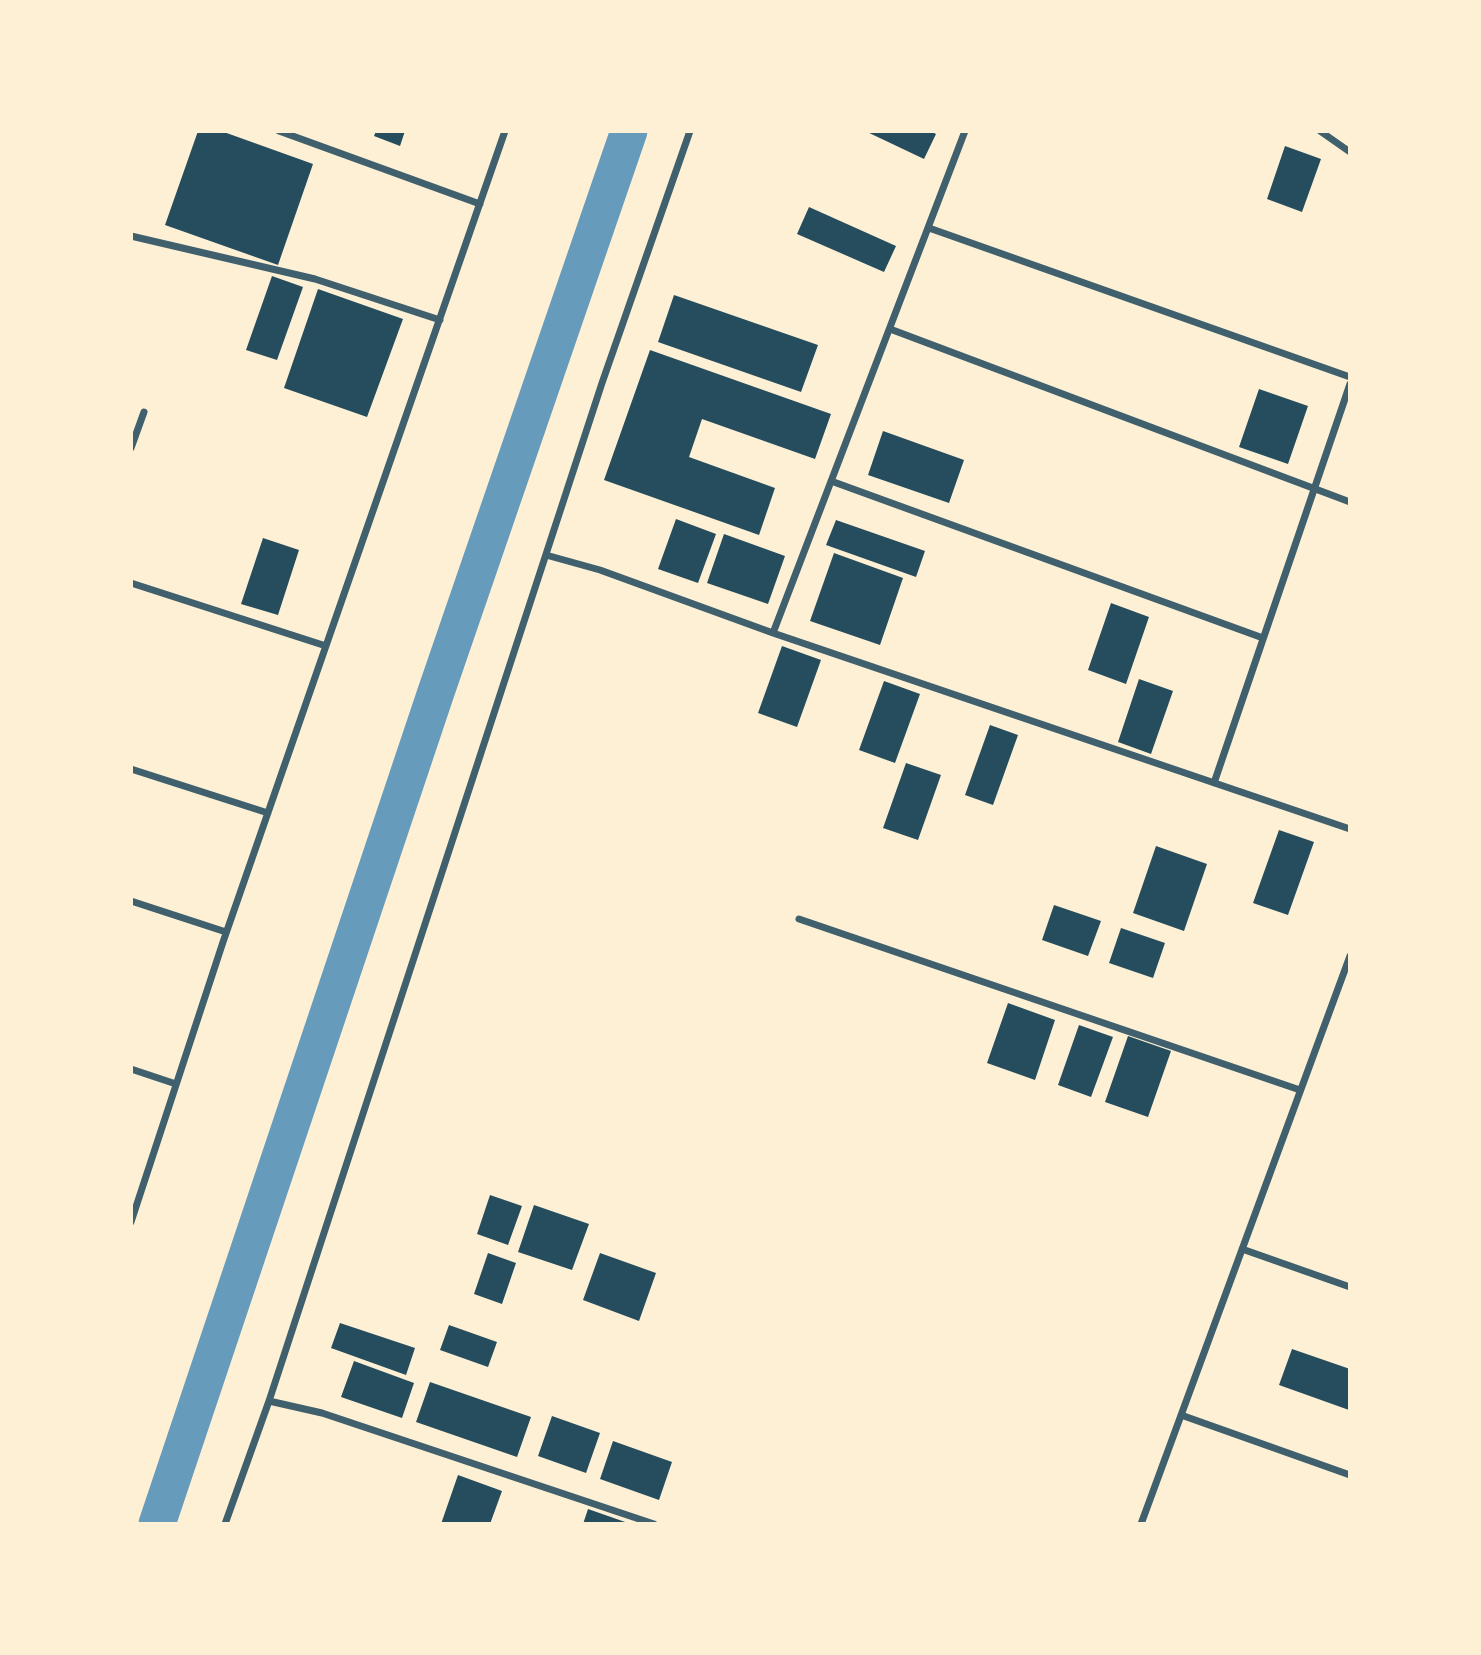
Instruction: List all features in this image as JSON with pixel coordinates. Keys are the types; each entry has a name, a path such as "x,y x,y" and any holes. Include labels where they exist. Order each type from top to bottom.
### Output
{"street":[{"path":"279,131 480,204"},
{"path":"131,1222 226,932 505,131"},
{"path":"225,1524 269,1401 602,383 690,131"},
{"path":"773,633 965,131"},
{"path":"1320,131 1350,152"},
{"path":"929,228 1350,377"},
{"path":"131,236 315,279 440,320"},
{"path":"890,329 1350,502"},
{"path":"1214,783 1312,488 1350,384"},
{"path":"131,448 144,412"},
{"path":"831,481 1263,638"},
{"path":"546,555 600,570 773,633 1350,829"},
{"path":"131,583 326,646"},
{"path":"131,769 268,813"},
{"path":"131,901 226,932"},
{"path":"799,919 1300,1090"},
{"path":"1141,1524 1350,956"},
{"path":"1341,980 1350,983"},
{"path":"131,1069 176,1084"},
{"path":"1242,1250 1350,1287"},
{"path":"269,1401 321,1413 654,1524"},
{"path":"1181,1415 1350,1475"}],"building":[{"path":"198,131 221,131 313,164 278,265 165,225"},
{"path":"376,131 405,131 400,146 374,136"},
{"path":"865,131 930,131 936,134 924,159"},
{"path":"1285,146 1321,159 1302,212 1267,199"},
{"path":"809,207 896,246 884,272 797,234"},
{"path":"272,276 303,287 277,360 246,350"},
{"path":"318,289 403,319 367,417 284,388"},
{"path":"674,295 818,345 801,392 658,342"},
{"path":"650,350 831,414 815,459 702,419 689,457 775,488 759,535 604,480"},
{"path":"1259,389 1308,406 1288,464 1239,447"},
{"path":"883,431 964,460 949,503 868,475"},
{"path":"676,519 716,534 698,583 658,569"},
{"path":"836,520 925,551 916,577 826,545"},
{"path":"724,534 785,556 768,604 707,583"},
{"path":"263,538 299,550 278,615 241,604"},
{"path":"834,553 903,578 880,645 810,621"},
{"path":"1111,603 1149,617 1126,684 1088,670"},
{"path":"782,646 821,660 797,727 758,713"},
{"path":"1139,679 1173,691 1151,754 1118,742"},
{"path":"884,681 920,694 895,763 859,750"},
{"path":"990,725 1018,735 993,805 965,795"},
{"path":"906,763 941,775 918,840 883,828"},
{"path":"1279,830 1314,842 1288,915 1253,903"},
{"path":"1156,846 1207,864 1184,931 1133,913"},
{"path":"1054,905 1101,921 1088,956 1042,940"},
{"path":"1121,928 1165,943 1153,978 1109,963"},
{"path":"1008,1003 1055,1020 1035,1080 987,1063"},
{"path":"1079,1025 1113,1037 1091,1097 1058,1085"},
{"path":"1128,1036 1171,1051 1148,1117 1105,1102"},
{"path":"490,1195 522,1206 508,1245 477,1234"},
{"path":"534,1205 589,1224 572,1270 518,1252"},
{"path":"488,1253 516,1263 502,1304 474,1294"},
{"path":"600,1253 656,1273 639,1321 583,1300"},
{"path":"340,1323 415,1348 406,1375 331,1348"},
{"path":"449,1325 497,1342 488,1367 440,1350"},
{"path":"1292,1349 1350,1369 1349,1410 1279,1385"},
{"path":"354,1361 414,1383 402,1418 341,1397"},
{"path":"430,1382 531,1417 517,1457 416,1422"},
{"path":"552,1416 600,1433 586,1473 538,1456"},
{"path":"613,1441 672,1462 659,1500 600,1479"},
{"path":"458,1475 502,1491 490,1524 441,1524"},
{"path":"588,1509 628,1523 628,1524 583,1524"}],"waterway":[{"path":"157,1524 436,692 629,131"}]}
